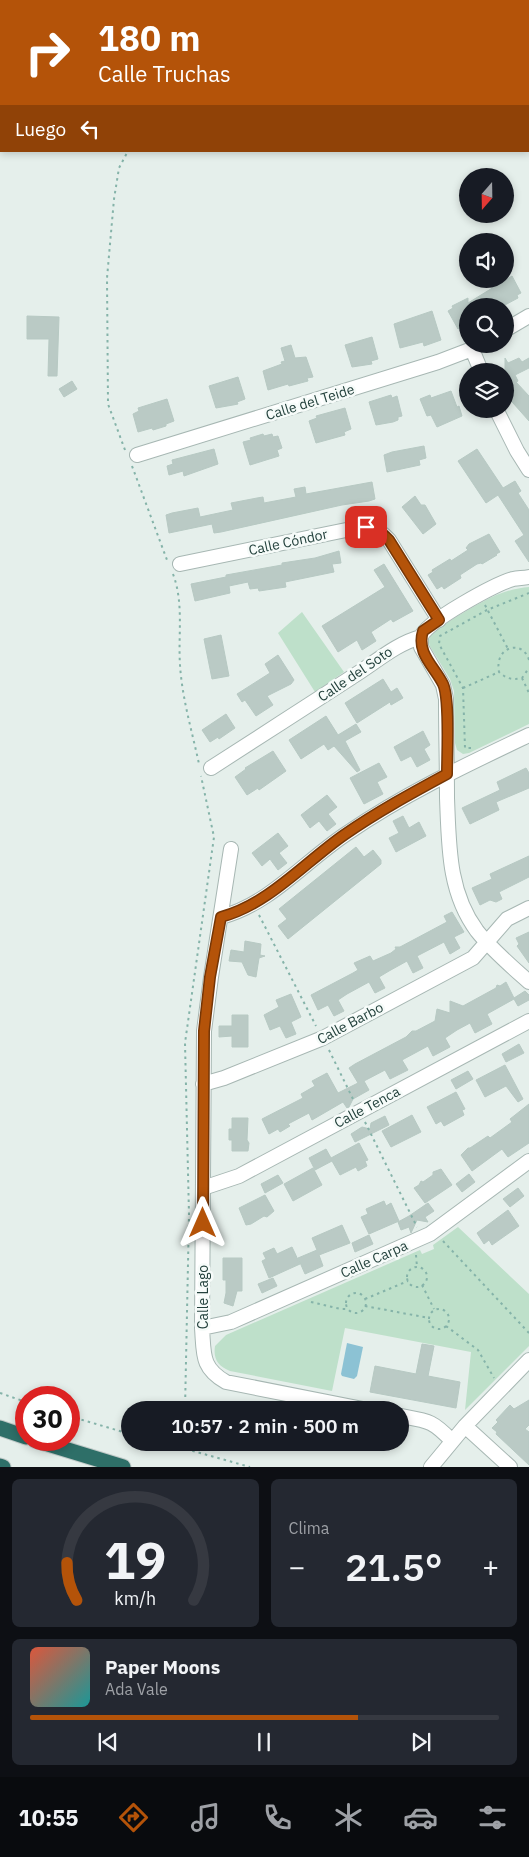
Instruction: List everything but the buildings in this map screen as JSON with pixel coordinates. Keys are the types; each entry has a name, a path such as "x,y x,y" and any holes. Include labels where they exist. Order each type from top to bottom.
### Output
{"highway":[{"path":"0,1428 15,1433"},
{"path":"71,1451 123,1467"}],"street":[{"path":"514,325 529,316"},
{"name":"Calle del Teide","path":"131,455 428,364 459,352"},
{"path":"500,418 529,470"},
{"name":"Calle Cóndor","path":"173,566 351,529 374,528 389,540 439,620"},
{"name":"Calle del Soto","path":"211,768 398,645 421,637 423,631 439,620 489,590 512,580 529,577"},
{"path":"421,637 421,647 443,685 446,699 449,856 454,883 464,908 476,930 508,964 529,982"},
{"path":"221,917 238,913 260,901 344,835 381,811 447,774 529,735"},
{"name":"Calle Lago","path":"231,849 210,977 204,1031 202,1084 202,1328 204,1354 206,1366 214,1376 226,1382 322,1401"},
{"name":"Calle Barbo","path":"202,1084 224,1078 323,1038 473,958 507,919 529,908"},
{"name":"Calle Tenca","path":"203,1188 239,1176 529,1021"},
{"name":"Calle Carpa","path":"202,1328 231,1322 430,1234 529,1161"},
{"path":"433,1466 452,1441 529,1360"},
{"path":"409,1418 429,1422 438,1427 452,1441"},
{"path":"466,1426 510,1467"},
{"path":"491,1467 494,1452"}],"path":[{"path":"128,152 120,168 114,199 107,278 108,404 131,455 173,566 179,597 180,665 183,691 214,837"},
{"path":"479,745 471,749 466,748 463,688 439,644 440,636 487,610 529,593"},
{"path":"487,610 508,649"},
{"path":"529,660 529,656 520,649 508,649 498,659 499,672 512,680 522,678 529,668"},
{"path":"463,688 499,672"},
{"path":"522,678 529,693"},
{"path":"259,915 319,1031"},
{"path":"326,1046 356,1105"},
{"path":"364,1120 419,1231"},
{"path":"439,1238 529,1333"},
{"path":"416,1250 417,1267"},
{"path":"417,1267 409,1271 408,1281 414,1286 422,1285"},
{"path":"417,1267 425,1272 427,1276 422,1285"},
{"path":"365,1299 408,1281"},
{"path":"422,1285 435,1310"},
{"path":"348,1309 346,1304 350,1296 358,1294 365,1299"},
{"path":"309,1301 348,1309 351,1312 360,1312 365,1306 365,1299"},
{"path":"365,1306 429,1318"},
{"path":"429,1318 435,1310"},
{"path":"435,1310 446,1314 448,1318 446,1326"},
{"path":"429,1318 431,1326 434,1328 446,1326"},
{"path":"446,1326 478,1350 497,1381"},
{"path":"0,1393 15,1398"},
{"path":"80,1419 121,1431"},
{"path":"189,1451 250,1467"}],"green space":[{"path":"529,587 529,724 469,753 463,754 457,750 455,743 454,691 450,679 430,647 429,638 441,627 484,601 506,591"},
{"path":"302,612 344,672 315,692 278,633"},
{"path":"458,1227 529,1294 529,1346 465,1410 471,1352 345,1328 332,1391 230,1371 217,1362 215,1346 226,1335 420,1250 422,1254 434,1249 433,1245"}],"water":[{"path":"347,1343 363,1347 357,1376 354,1379 342,1376 341,1374"}],"route":[{"path":"203,1223 202,1084 204,1031 210,977 221,917 238,913 260,901 344,835 381,811 447,774 446,699 443,685 421,647 423,631 439,620 389,540 380,531 366,527"}]}
